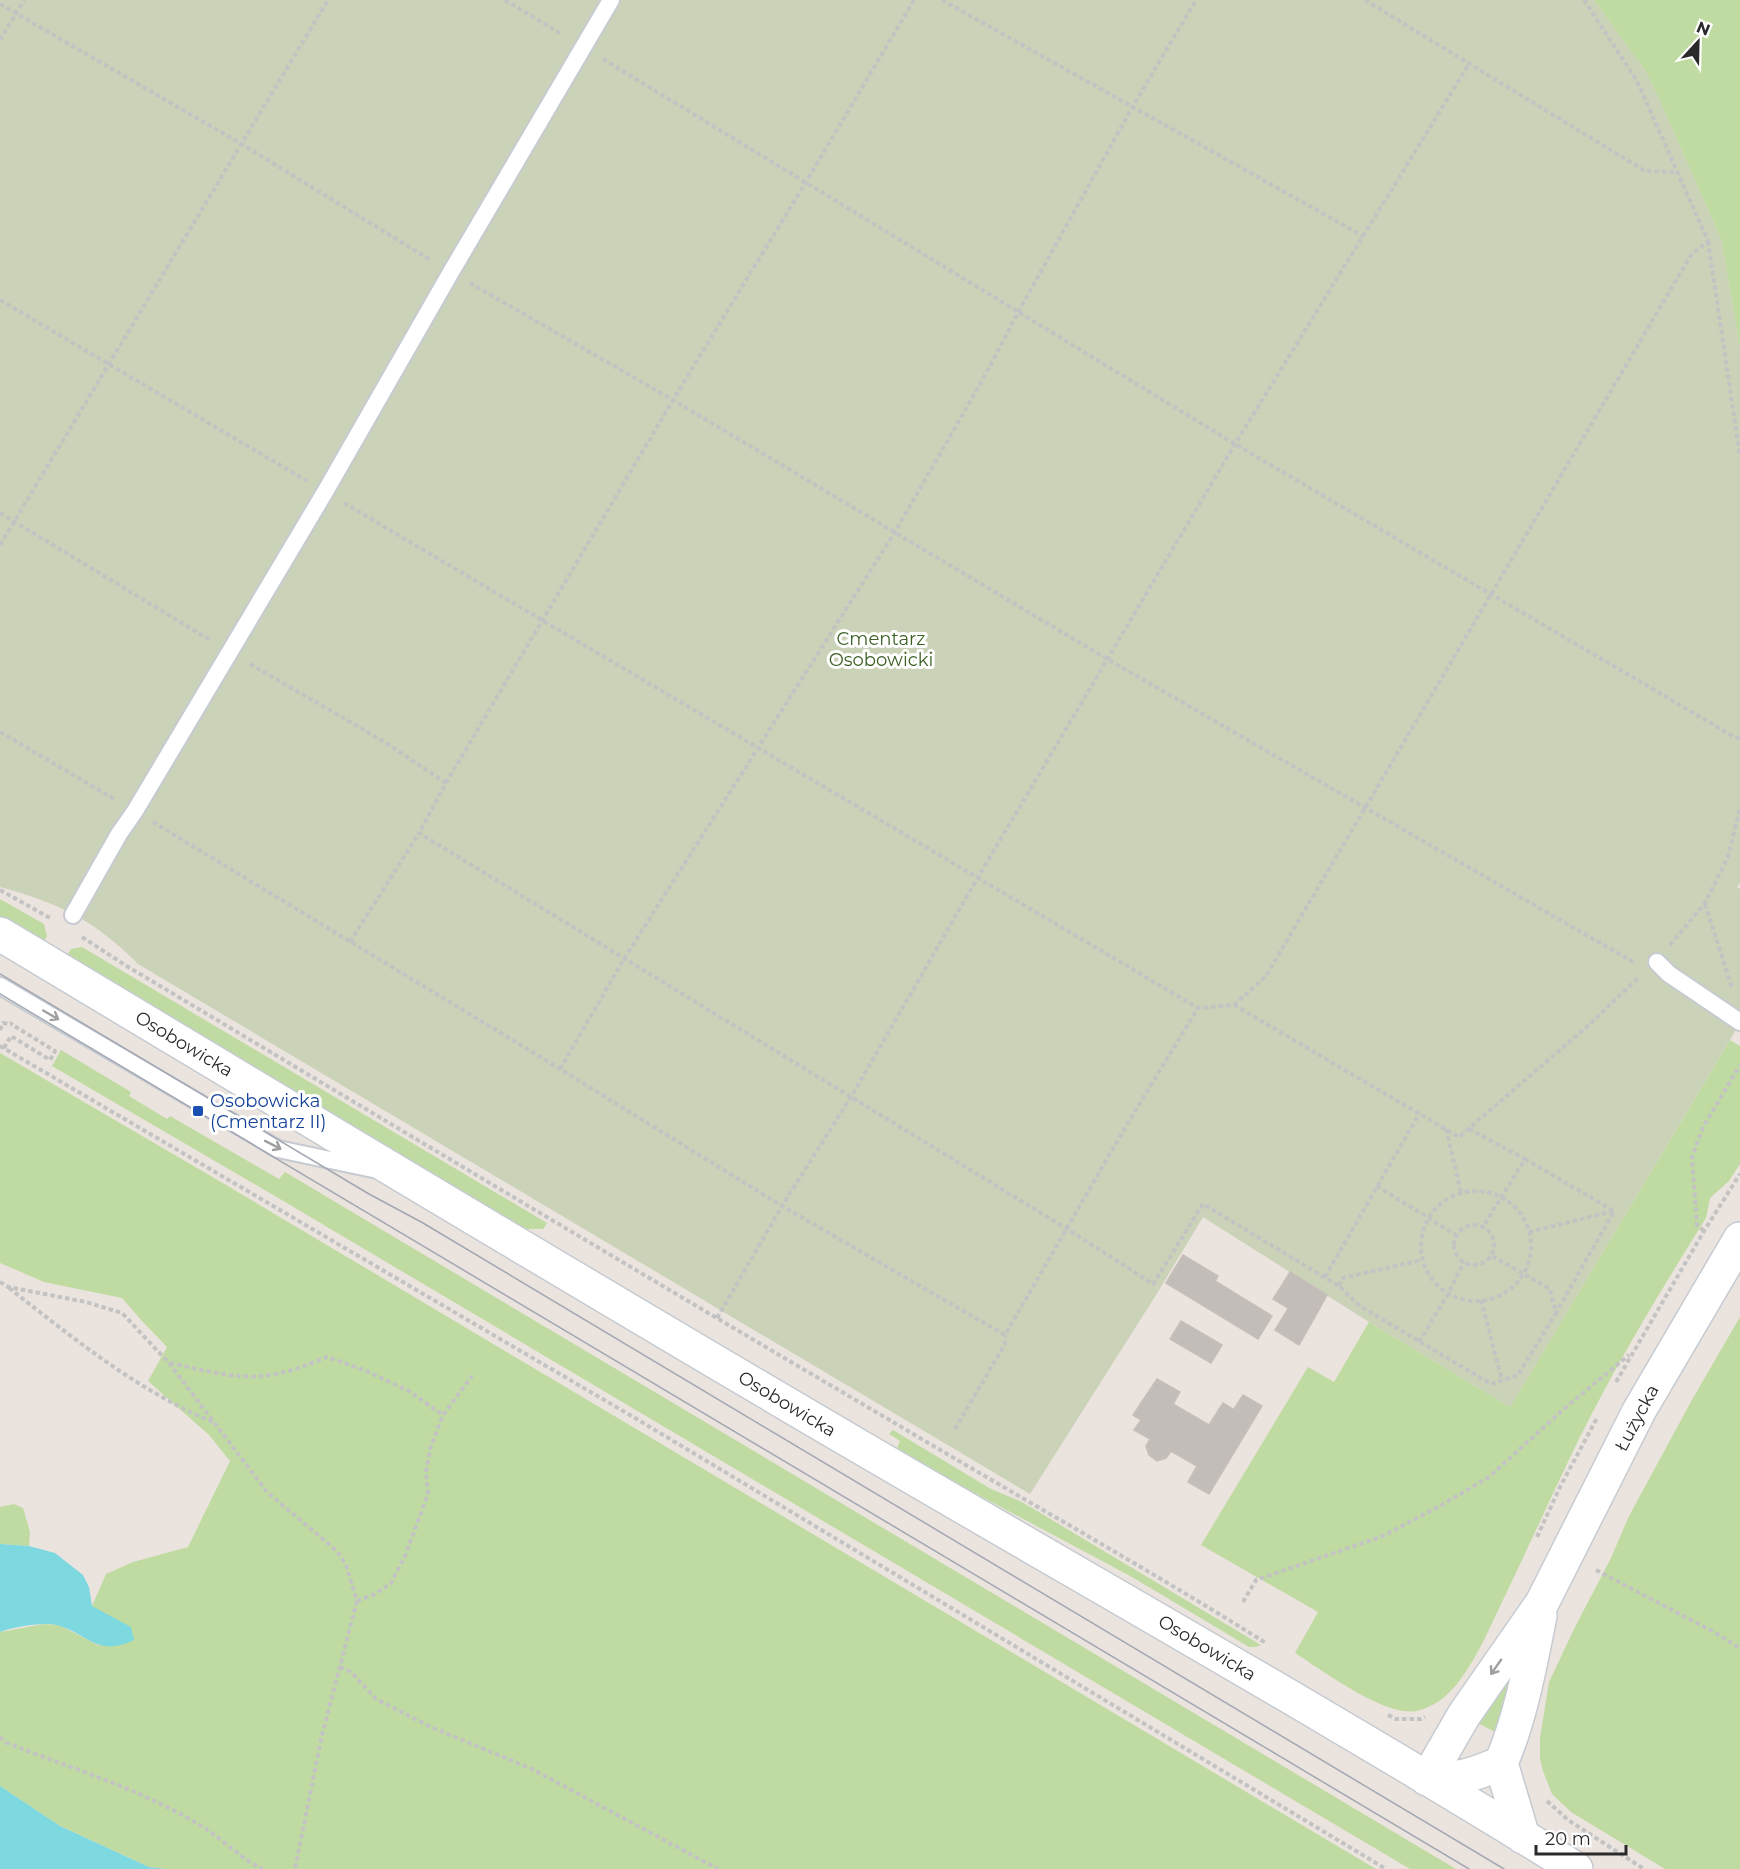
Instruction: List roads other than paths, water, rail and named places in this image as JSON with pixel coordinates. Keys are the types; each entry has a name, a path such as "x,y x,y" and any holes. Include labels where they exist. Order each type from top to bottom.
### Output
{"street":[{"name":"Osobowicka","path":"0,934 867,1452 1120,1597 1576,1869"},
{"name":"Łużycka","path":"1427,1779 1464,1715 1542,1603 1639,1411 1740,1239"},
{"name":"Łużycka","path":"1501,1763 1527,1680 1542,1603"},
{"path":"1427,1779 1451,1779 1473,1775 1501,1763 1523,1837"}],"lane":[{"path":"73,915 119,834 135,811 325,492 450,272 611,0"},
{"path":"1652,966 1669,974 1740,1022"},
{"path":"0,986 278,1149 402,1175"}],"water":[{"path":"0,1544 29,1546 55,1553 83,1575 89,1587 92,1606 131,1627 134,1640 122,1645 103,1646 60,1626 47,1624 0,1632"},
{"path":"0,1786 60,1826 149,1867 165,1869 0,1869"}],"tram line":[{"path":"0,974 369,1194 423,1223 1504,1869"},
{"path":"0,994 1469,1869"}],"place":[{"name":"Osobowicka (Cmentarz II)","path":"198,1111"}],"park label":[{"name":"Cmentarz Osobowicki","path":"881,649"}]}
